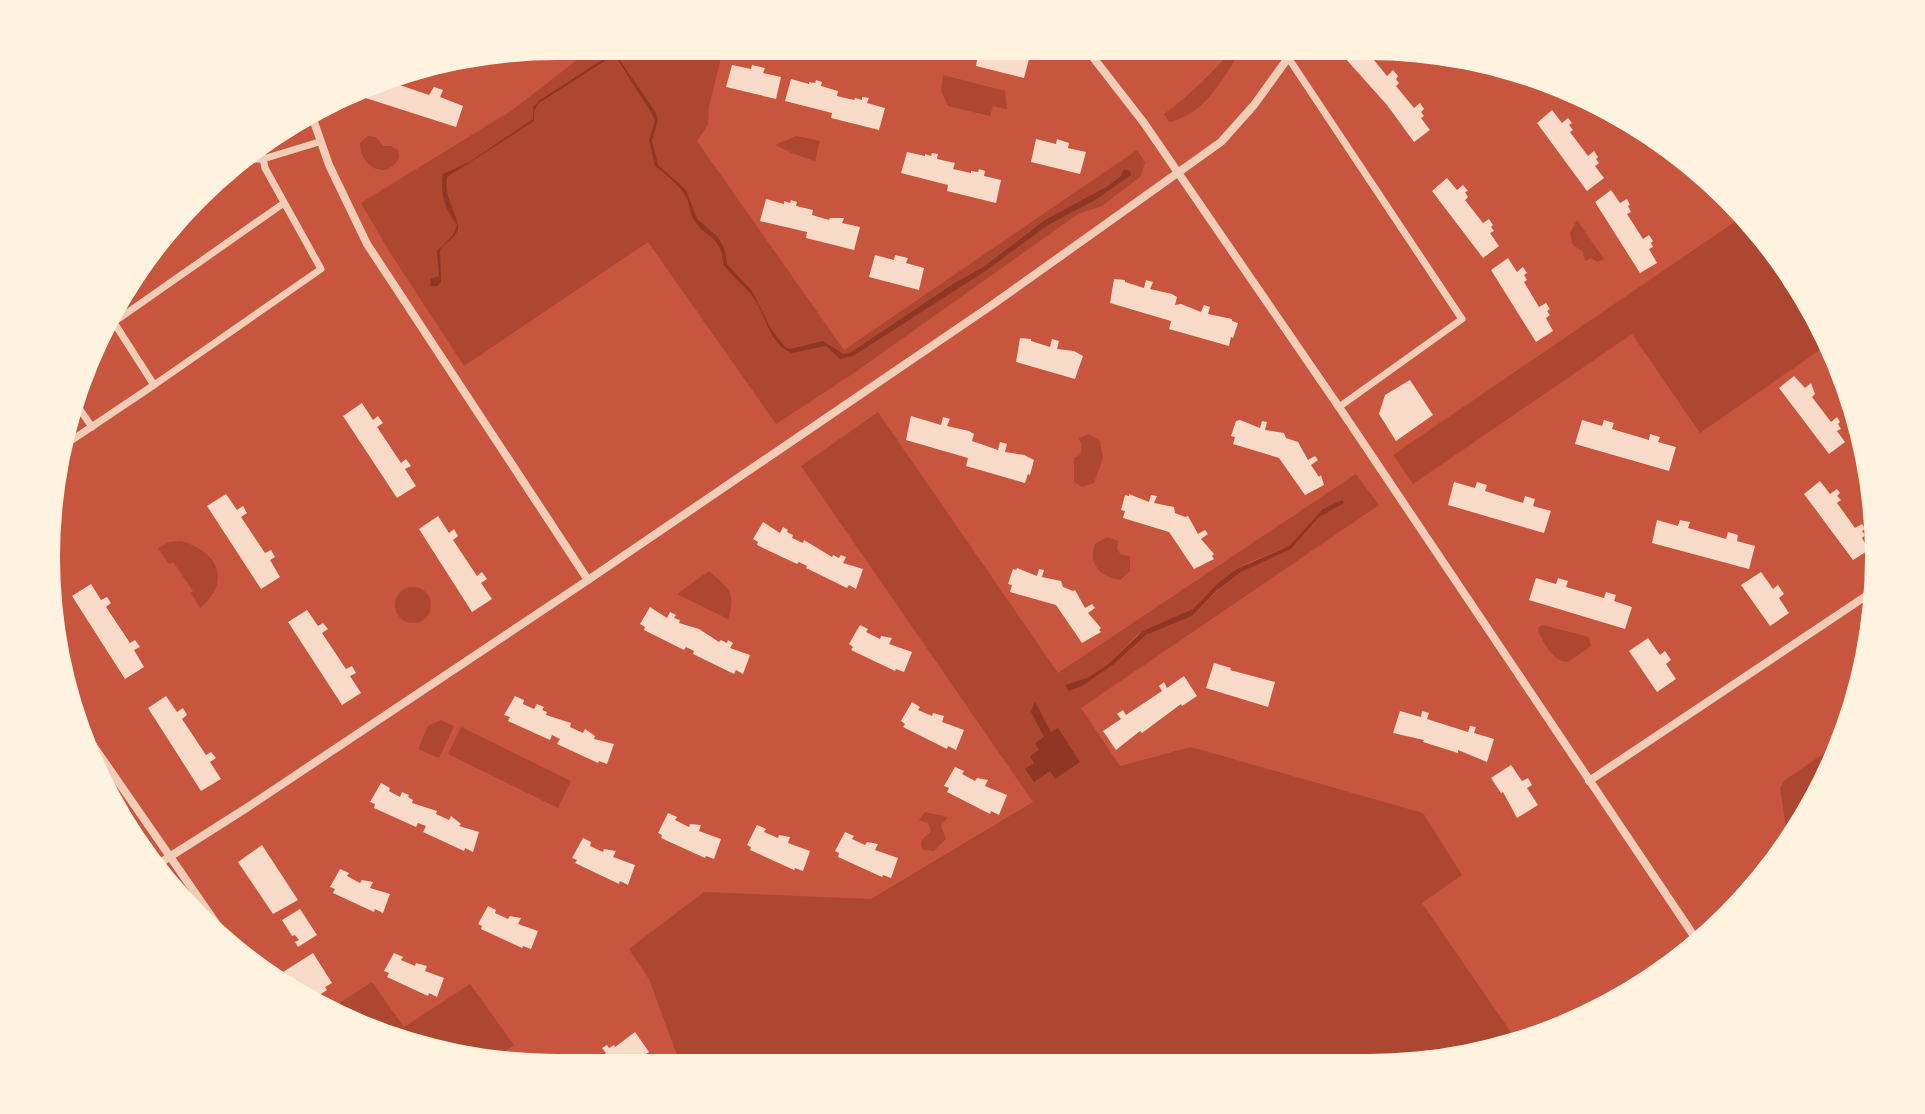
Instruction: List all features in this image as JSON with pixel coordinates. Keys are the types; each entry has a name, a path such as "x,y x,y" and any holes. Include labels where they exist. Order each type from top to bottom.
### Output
{"street":[{"path":"1095,60 1127,100 1339,407 1692,934"},
{"path":"163,860 248,807 588,580 992,305 1178,173 1221,142 1288,60"},
{"path":"1290,60 1462,319 1339,407"},
{"path":"314,124 319,142 354,220 395,290 588,580"},
{"path":"259,159 319,142"},
{"path":"75,438 321,269 265,168 263,159"},
{"path":"125,312 284,203"},
{"path":"117,326 154,385"},
{"path":"82,412 92,427"},
{"path":"1589,781 1863,598"},
{"path":"104,760 206,908"}],"shaded area":[{"path":"577,60 720,60 709,106 708,125 697,141 844,350 1137,150 1145,162 1141,176 1102,206 1078,214 851,375 776,424 648,242 464,366 361,203 511,111"},
{"path":"606,60 539,103 534,111 534,121 447,177 447,193 458,227 457,232 440,250 441,282 430,286 431,279 439,276 437,251 453,235 457,225 444,201 443,174 469,162 533,119 533,107 540,100"},
{"path":"618,60 656,113 658,120 652,141 658,165 686,190 697,219 718,237 725,250 727,264 752,291 771,329 790,349 823,341 843,354 850,353 985,266 1045,220 1108,186 1121,176 1124,169 1131,175 1095,200 1048,225 987,270 853,356 840,359 826,346 792,353 777,342 755,299 723,264 719,247 697,225 681,190 655,166 649,140 655,121"},
{"path":"1223,60 1235,60 1204,102 1182,118 1169,122 1164,114"},
{"path":"943,75 1005,91 1007,109 993,106 990,116 948,106 941,91"},
{"path":"368,136 376,137 383,146 398,150 399,158 394,165 381,170 369,164 360,143"},
{"path":"796,136 820,141 815,161 775,145"},
{"path":"1577,220 1604,259 1585,261 1583,252 1572,244 1570,233"},
{"path":"1735,222 1781,281 1820,350 1700,433 1632,334 1413,484 1393,455"},
{"path":"878,412 1058,673 1356,474 1379,505 1081,708 1120,766 1191,747 1423,813 1462,875 1422,903 1511,1033 1433,1050 1368,1054 677,1054 649,979 629,949 704,892 871,899 1033,802 801,466","holes":["1341,500 1343,503 1318,518 1291,549 1248,568 1224,584 1192,616 1146,635 1114,664 1082,686 1074,688 1065,685 1087,678 1107,665 1137,635 1193,609 1218,583 1245,564 1289,546 1317,515"]},
{"path":"1089,434 1100,441 1103,458 1094,483 1082,487 1074,482 1074,458 1080,455 1082,446 1079,438"},
{"path":"1342,500 1344,503 1318,518 1291,549 1241,572 1217,590 1192,616 1146,635 1114,664 1082,686 1069,691 1065,685 1087,678 1107,665 1143,631 1193,609 1218,583 1237,569 1289,546 1323,509"},
{"path":"1107,537 1118,541 1117,549 1121,555 1130,556 1130,571 1120,580 1102,573 1093,558 1095,544"},
{"path":"181,541 204,552 216,568 216,588 200,608 191,593 193,591 173,562 169,564 158,548 169,542"},
{"path":"709,571 731,596 728,619 677,594"},
{"path":"413,587 426,592 431,605 426,618 413,623 400,618 395,605 400,592"},
{"path":"1543,625 1589,637 1591,646 1568,662 1562,661 1550,652 1538,632"},
{"path":"1035,702 1051,732 1058,728 1080,762 1055,779 1050,771 1034,782 1025,769 1034,763 1030,756 1039,750 1035,743 1044,737 1031,712"},
{"path":"441,720 454,726 439,758 418,749 428,726"},
{"path":"461,727 571,781 558,808 448,754"},
{"path":"1824,753 1786,825 1780,788 1785,780"},
{"path":"925,812 948,817 941,826 946,839 934,851 924,850 921,846 922,840 931,831 928,823 919,820"},
{"path":"372,982 404,1027 470,984 514,1045 505,1051 428,1037 339,1004"}],"building":[{"path":"977,60 1029,60 1024,78 976,66"},
{"path":"1347,60 1374,60 1387,76 1393,70 1398,76 1396,86 1414,108 1420,103 1424,109 1421,118 1430,130 1414,142 1387,105"},
{"path":"732,65 765,68 763,73 781,77 776,99 726,87"},
{"path":"791,79 809,84 816,80 822,82 821,86 838,91 837,96 854,100 869,98 867,103 885,108 879,130 831,118 832,113 785,101"},
{"path":"400,85 429,95 434,87 443,90 440,97 463,106 456,127 366,98"},
{"path":"1552,110 1562,123 1568,118 1572,123 1569,125 1573,130 1570,132 1588,156 1594,151 1598,157 1599,163 1595,166 1604,178 1587,191 1537,123"},
{"path":"1036,139 1056,144 1057,139 1069,143 1068,148 1086,152 1080,174 1031,162"},
{"path":"907,152 925,156 938,154 937,159 955,163 953,169 971,173 979,169 985,171 984,176 1001,180 996,203 947,191 948,185 901,173"},
{"path":"1447,178 1457,190 1463,185 1468,191 1465,192 1468,197 1465,200 1483,223 1489,219 1493,225 1494,231 1490,233 1499,246 1483,258 1432,191"},
{"path":"1611,190 1620,203 1627,199 1631,212 1627,214 1643,239 1649,235 1653,241 1653,247 1649,249 1657,263 1640,273 1595,202"},
{"path":"766,199 784,204 784,201 790,203 791,200 797,202 796,206 813,210 812,215 829,220 844,218 842,223 860,227 854,250 806,238 807,232 760,221"},
{"path":"875,255 894,260 895,255 908,258 906,263 924,268 919,290 869,277"},
{"path":"1508,258 1517,272 1523,267 1527,273 1524,282 1539,307 1546,303 1550,309 1547,311 1550,315 1546,318 1553,331 1536,342 1491,270"},
{"path":"1114,279 1144,288 1146,280 1153,282 1150,289 1177,297 1175,305 1181,304 1201,312 1204,305 1210,307 1208,314 1232,319 1238,323 1229,346 1169,329 1171,321 1110,303"},
{"path":"1020,338 1050,347 1052,339 1059,341 1057,349 1074,351 1083,356 1075,379 1016,362"},
{"path":"1794,376 1805,388 1811,383 1815,394 1812,397 1831,422 1837,417 1840,422 1841,429 1837,431 1845,442 1829,454 1779,388"},
{"path":"1410,380 1433,415 1396,441 1379,414 1385,395"},
{"path":"362,403 373,420 378,416 383,423 377,427 401,463 406,459 411,466 405,469 416,486 397,498 343,416"},
{"path":"911,416 941,425 943,417 950,419 947,426 969,431 974,434 972,441 998,450 1000,442 1007,444 1005,452 1034,460 1030,475 1025,483 966,466 968,458 906,440"},
{"path":"1582,420 1602,426 1604,420 1614,423 1612,429 1649,440 1650,434 1660,437 1658,442 1676,447 1669,471 1575,444"},
{"path":"1236,421 1260,428 1262,421 1267,422 1265,430 1284,433 1286,438 1298,442 1308,460 1315,456 1318,460 1311,465 1319,477 1321,475 1324,485 1305,495 1279,458 1233,444 1235,437 1231,436"},
{"path":"1820,481 1830,494 1837,489 1841,500 1837,503 1855,528 1862,524 1864,528 1862,538 1865,553 1853,560 1804,494"},
{"path":"1454,482 1475,488 1477,482 1487,485 1485,491 1523,503 1525,496 1535,499 1533,506 1551,511 1544,533 1448,505"},
{"path":"226,494 237,510 243,506 247,513 241,517 265,553 271,550 275,557 270,560 280,577 261,589 207,506"},
{"path":"1125,495 1149,502 1151,495 1157,496 1154,503 1174,507 1175,513 1188,516 1198,534 1205,530 1208,534 1201,539 1214,554 1214,559 1194,569 1169,532 1123,518 1125,511 1121,510"},
{"path":"438,516 449,533 454,529 458,536 453,540 477,576 482,572 487,579 481,583 492,599 472,612 419,529"},
{"path":"1657,520 1678,526 1680,520 1690,522 1688,528 1726,539 1728,532 1738,535 1737,541 1755,546 1749,569 1652,543"},
{"path":"763,522 780,533 783,527 793,535 792,538 803,543 804,540 832,557 846,557 843,563 863,569 856,589 849,585 847,588 799,562 797,564 757,545 758,542 753,539"},
{"path":"1013,569 1037,576 1039,569 1044,570 1042,577 1061,581 1063,587 1075,590 1085,608 1092,604 1095,608 1088,613 1101,632 1082,643 1056,605 1010,592 1012,585 1008,584"},
{"path":"1761,572 1773,589 1778,585 1784,594 1779,598 1789,613 1770,626 1741,585"},
{"path":"1536,578 1556,584 1558,578 1568,581 1566,587 1604,598 1606,592 1616,595 1614,601 1632,607 1625,629 1529,600"},
{"path":"91,584 101,600 107,597 111,603 106,607 130,643 135,640 140,647 134,650 144,667 125,679 72,596"},
{"path":"650,607 667,618 670,612 676,615 674,618 680,620 679,623 699,629 719,642 727,643 728,640 733,643 730,648 750,655 743,674 736,670 734,674 693,654 694,651 686,647 684,650 644,630 645,627 640,624"},
{"path":"307,610 318,626 323,623 328,629 322,633 346,669 352,666 356,673 350,676 361,693 342,705 288,622"},
{"path":"860,625 880,639 881,636 892,638 889,644 912,652 904,672 895,671 851,650 853,647 849,644"},
{"path":"1648,638 1660,655 1665,651 1671,660 1666,664 1676,679 1657,692 1629,651"},
{"path":"1214,663 1275,682 1268,707 1206,688"},
{"path":"1184,676 1197,696 1142,733 1140,731 1116,750 1103,731 1121,719 1117,714 1123,710 1126,715 1162,691 1159,686 1164,682 1167,688"},
{"path":"166,696 177,712 183,708 187,715 182,719 206,755 211,752 216,758 210,762 221,779 201,791 148,708"},
{"path":"515,696 534,709 537,704 544,707 542,710 547,712 546,715 571,723 570,727 583,733 585,729 595,736 594,739 614,744 607,764 598,763 557,744 560,739 552,735 550,740 508,721 510,717 504,715"},
{"path":"912,702 920,707 918,710 932,716 933,713 944,716 942,722 964,730 956,750 948,746 947,749 903,727 905,724 901,721"},
{"path":"1400,711 1421,717 1422,711 1429,713 1427,719 1468,732 1470,726 1476,727 1474,733 1494,739 1487,762 1458,750 1458,753 1424,740 1393,733"},
{"path":"1511,765 1522,781 1528,778 1532,785 1527,788 1538,805 1517,818 1503,792 1491,778"},
{"path":"955,767 975,781 977,778 988,780 985,786 1007,795 999,815 991,811 990,814 947,792 949,788 944,786"},
{"path":"381,783 400,797 402,792 409,795 412,803 437,811 436,814 449,820 451,816 461,824 459,826 479,832 473,852 465,848 464,851 423,832 426,826 418,823 416,827 374,808 375,804 370,802"},
{"path":"668,813 689,827 690,824 701,825 699,831 721,839 714,859 661,838 662,835 658,833"},
{"path":"757,825 778,838 779,835 790,837 788,843 810,851 803,871 750,850 751,847 747,845"},
{"path":"845,832 865,845 867,842 878,844 875,850 898,858 891,878 838,857 839,853 835,851"},
{"path":"583,838 591,842 590,846 603,852 604,849 616,851 613,857 635,865 628,885 620,881 619,884 575,863 577,860 572,858"},
{"path":"262,845 298,900 273,914 238,862"},
{"path":"340,869 360,883 362,880 373,882 370,888 390,894 383,913 375,909 374,912 333,893 335,889 330,887"},
{"path":"488,906 508,919 510,916 521,918 518,924 538,931 531,949 522,948 481,929 482,926 478,924"},
{"path":"300,909 317,935 298,947 295,942 299,940 292,936 282,920"},
{"path":"313,953 332,983 321,994 284,972"},
{"path":"394,953 415,966 416,963 427,966 425,971 444,978 437,997 429,993 428,996 387,977 389,973 384,971"},
{"path":"635,1032 649,1052 605,1054 602,1048 607,1045 609,1048"}]}
